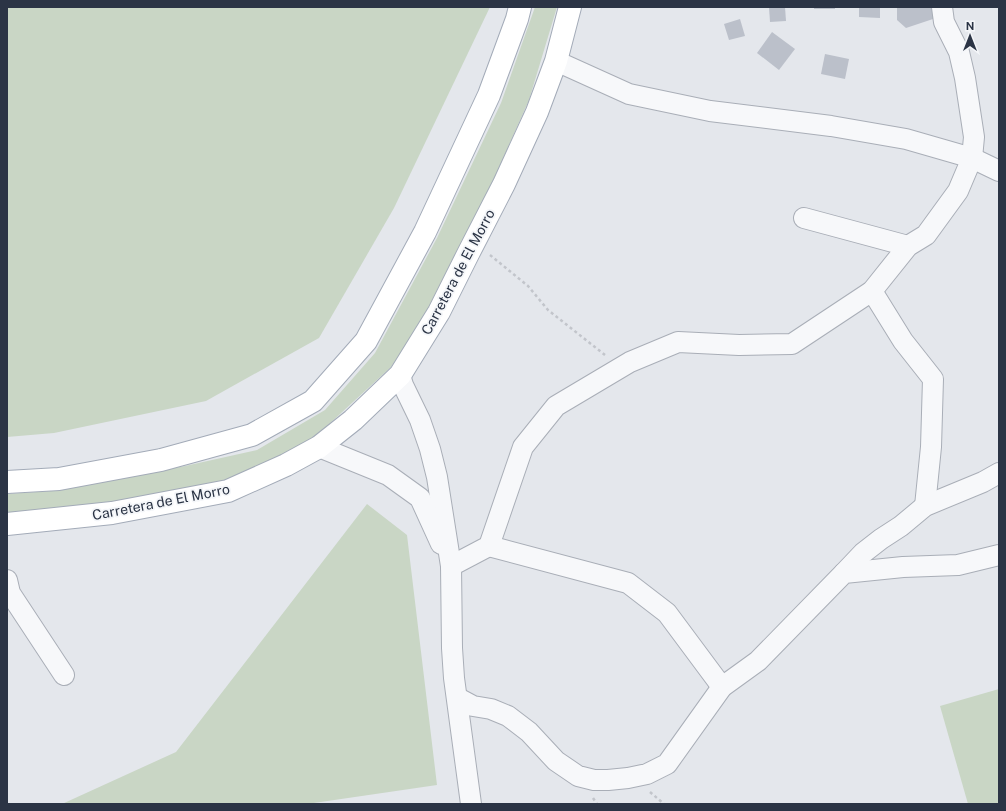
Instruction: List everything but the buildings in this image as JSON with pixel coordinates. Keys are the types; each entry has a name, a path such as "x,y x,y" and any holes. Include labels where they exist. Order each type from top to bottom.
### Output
{"main road":[{"path":"7,482 59,479 169,458 252,435 313,401 366,341 425,232 489,95 520,7"},
{"name":"Carretera de El Morro","path":"7,524 112,513 228,491 286,466 319,447 353,420 400,375 439,312 504,184 537,112 556,61 570,7"}],"street":[{"path":"451,566 488,546 523,447 556,406 630,362 678,342 739,345 792,344 872,291 908,246 926,235 958,191 972,158 974,137 965,78 958,52 944,22 942,7"},
{"path":"556,61 629,94 710,111 831,126 906,139 972,158 999,170"},
{"path":"804,218 908,246"},
{"path":"872,291 902,341 933,379 931,447 925,506"},
{"path":"400,375 403,386 420,420 430,449 437,477 451,566 454,678 458,698 471,804"},
{"path":"319,447 388,475 420,498 451,566"},
{"path":"458,698 473,706 491,709 508,716 528,732 556,761 578,776 594,780 608,780 647,774 666,764 722,687 758,661 863,553 901,526 925,506 983,482 999,472"},
{"path":"488,546 628,583 666,613 722,687"},
{"path":"844,573 903,567 958,565 999,555"},
{"path":"7,580 10,593 64,674"}],"path":[{"path":"474,243 528,286 548,310 621,367"}],"green space":[{"path":"7,7 490,7 394,208 319,338 206,401 54,433 7,437"},
{"path":"535,7 557,7 529,100 493,181 427,314 391,367 314,438 226,485 107,507 7,516 7,494 51,491 185,466 257,450 325,410 375,353 437,238 501,103"},
{"path":"367,504 407,535 437,785 307,804 62,804 176,752"},
{"path":"999,689 999,804 968,804 940,706"}]}
